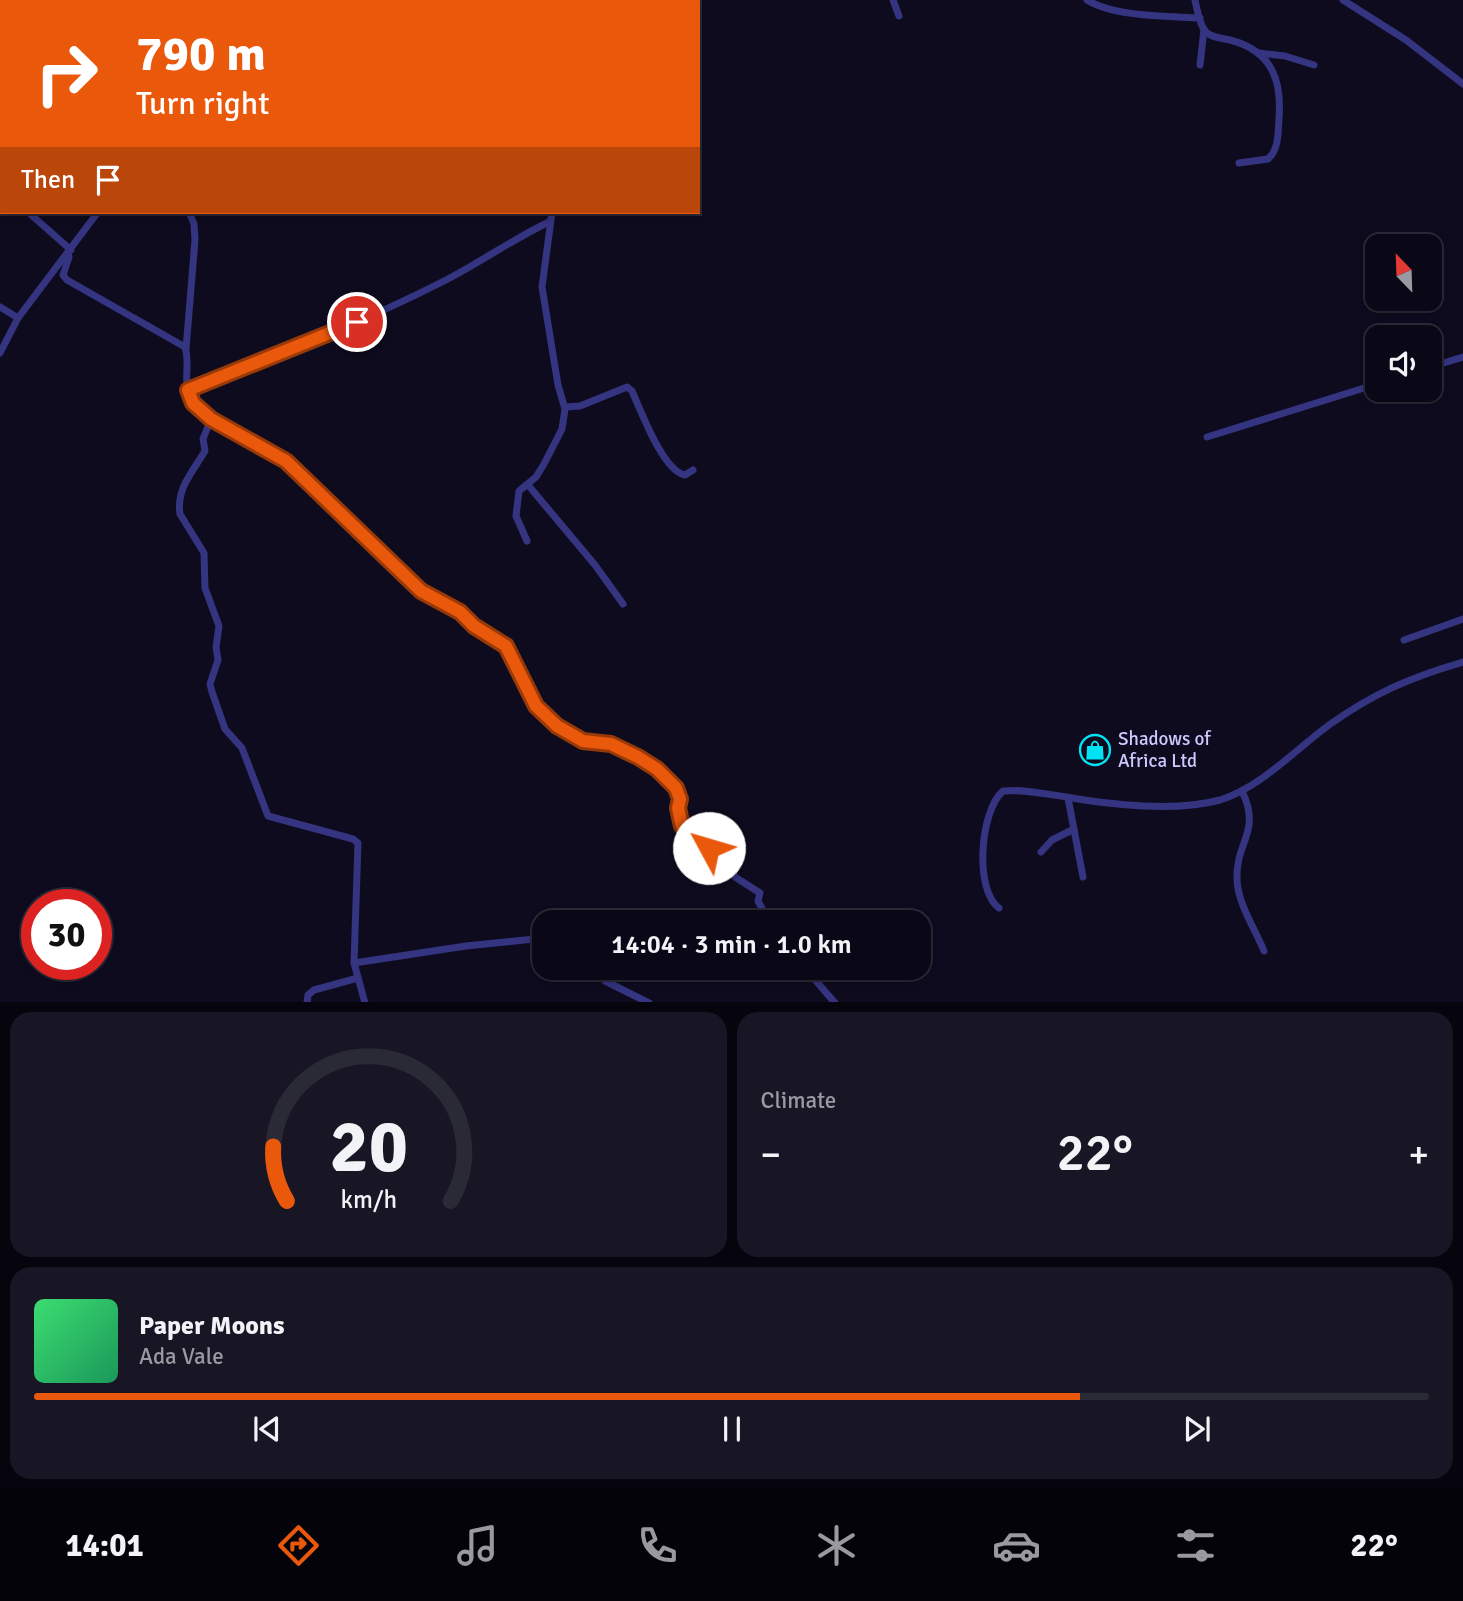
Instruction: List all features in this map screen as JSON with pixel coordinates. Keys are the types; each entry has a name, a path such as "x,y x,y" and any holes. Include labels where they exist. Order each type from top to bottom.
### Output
{"street":[{"path":"893,0 899,16"},
{"path":"1087,0 1096,6 1115,10 1200,18"},
{"path":"1195,0 1204,29 1200,65"},
{"path":"1342,0 1406,40 1463,84"},
{"path":"1204,29 1212,36 1242,44 1257,53 1279,82 1277,144 1268,159 1239,163"},
{"path":"1257,53 1285,56 1314,65"},
{"path":"30,214 69,251 63,275 67,279 186,349"},
{"path":"0,353 18,318 97,214"},
{"path":"189,214 194,224 195,240 185,379 193,403 211,419 286,461 359,529 403,576 430,597 460,612 474,626 506,646 536,706 557,726 583,741 611,744 657,769 676,788 680,799 678,808 682,826 709,848 721,864 730,868 735,877 760,893 758,901 763,910"},
{"path":"527,541 516,516 519,491 540,471 562,429 566,407 558,385 542,287 551,214"},
{"path":"188,390 357,322 446,280 516,237 549,222"},
{"path":"0,307 18,318"},
{"path":"1442,363 1463,357"},
{"path":"566,407 580,406 627,387 632,391 663,456 679,474 685,475 693,470"},
{"path":"1207,437 1365,388"},
{"path":"211,419 203,439 205,451 182,489 179,507 180,514 204,553 205,589 219,626 216,647 218,660 210,684 212,692 225,729 242,748 268,816 354,839 358,843 354,963 365,1002"},
{"path":"528,485 595,565 623,604"},
{"path":"1404,640 1463,619"},
{"path":"999,908 987,895 982,864 988,824 999,795 1006,791 1125,804 1209,802 1242,791 1341,717 1382,692 1413,677 1463,662"},
{"path":"1242,791 1251,811 1251,820 1238,862 1237,883 1264,951"},
{"path":"1068,798 1083,877"},
{"path":"1041,852 1052,840 1074,829"},
{"path":"354,963 532,939"},
{"path":"307,1002 308,995 314,990 358,978"},
{"path":"604,980 647,1002"},
{"path":"815,980 834,1002"}],"place":[{"name":"Shadows of Africa Ltd","path":"1095,750"}],"route":[{"path":"357,322 276,357 188,390 190,397 198,410 211,419 286,461 421,591 460,612 474,626 506,646 536,706 557,726 583,741 611,744 657,769 676,788 680,799 678,808 682,826 709,848"}]}
